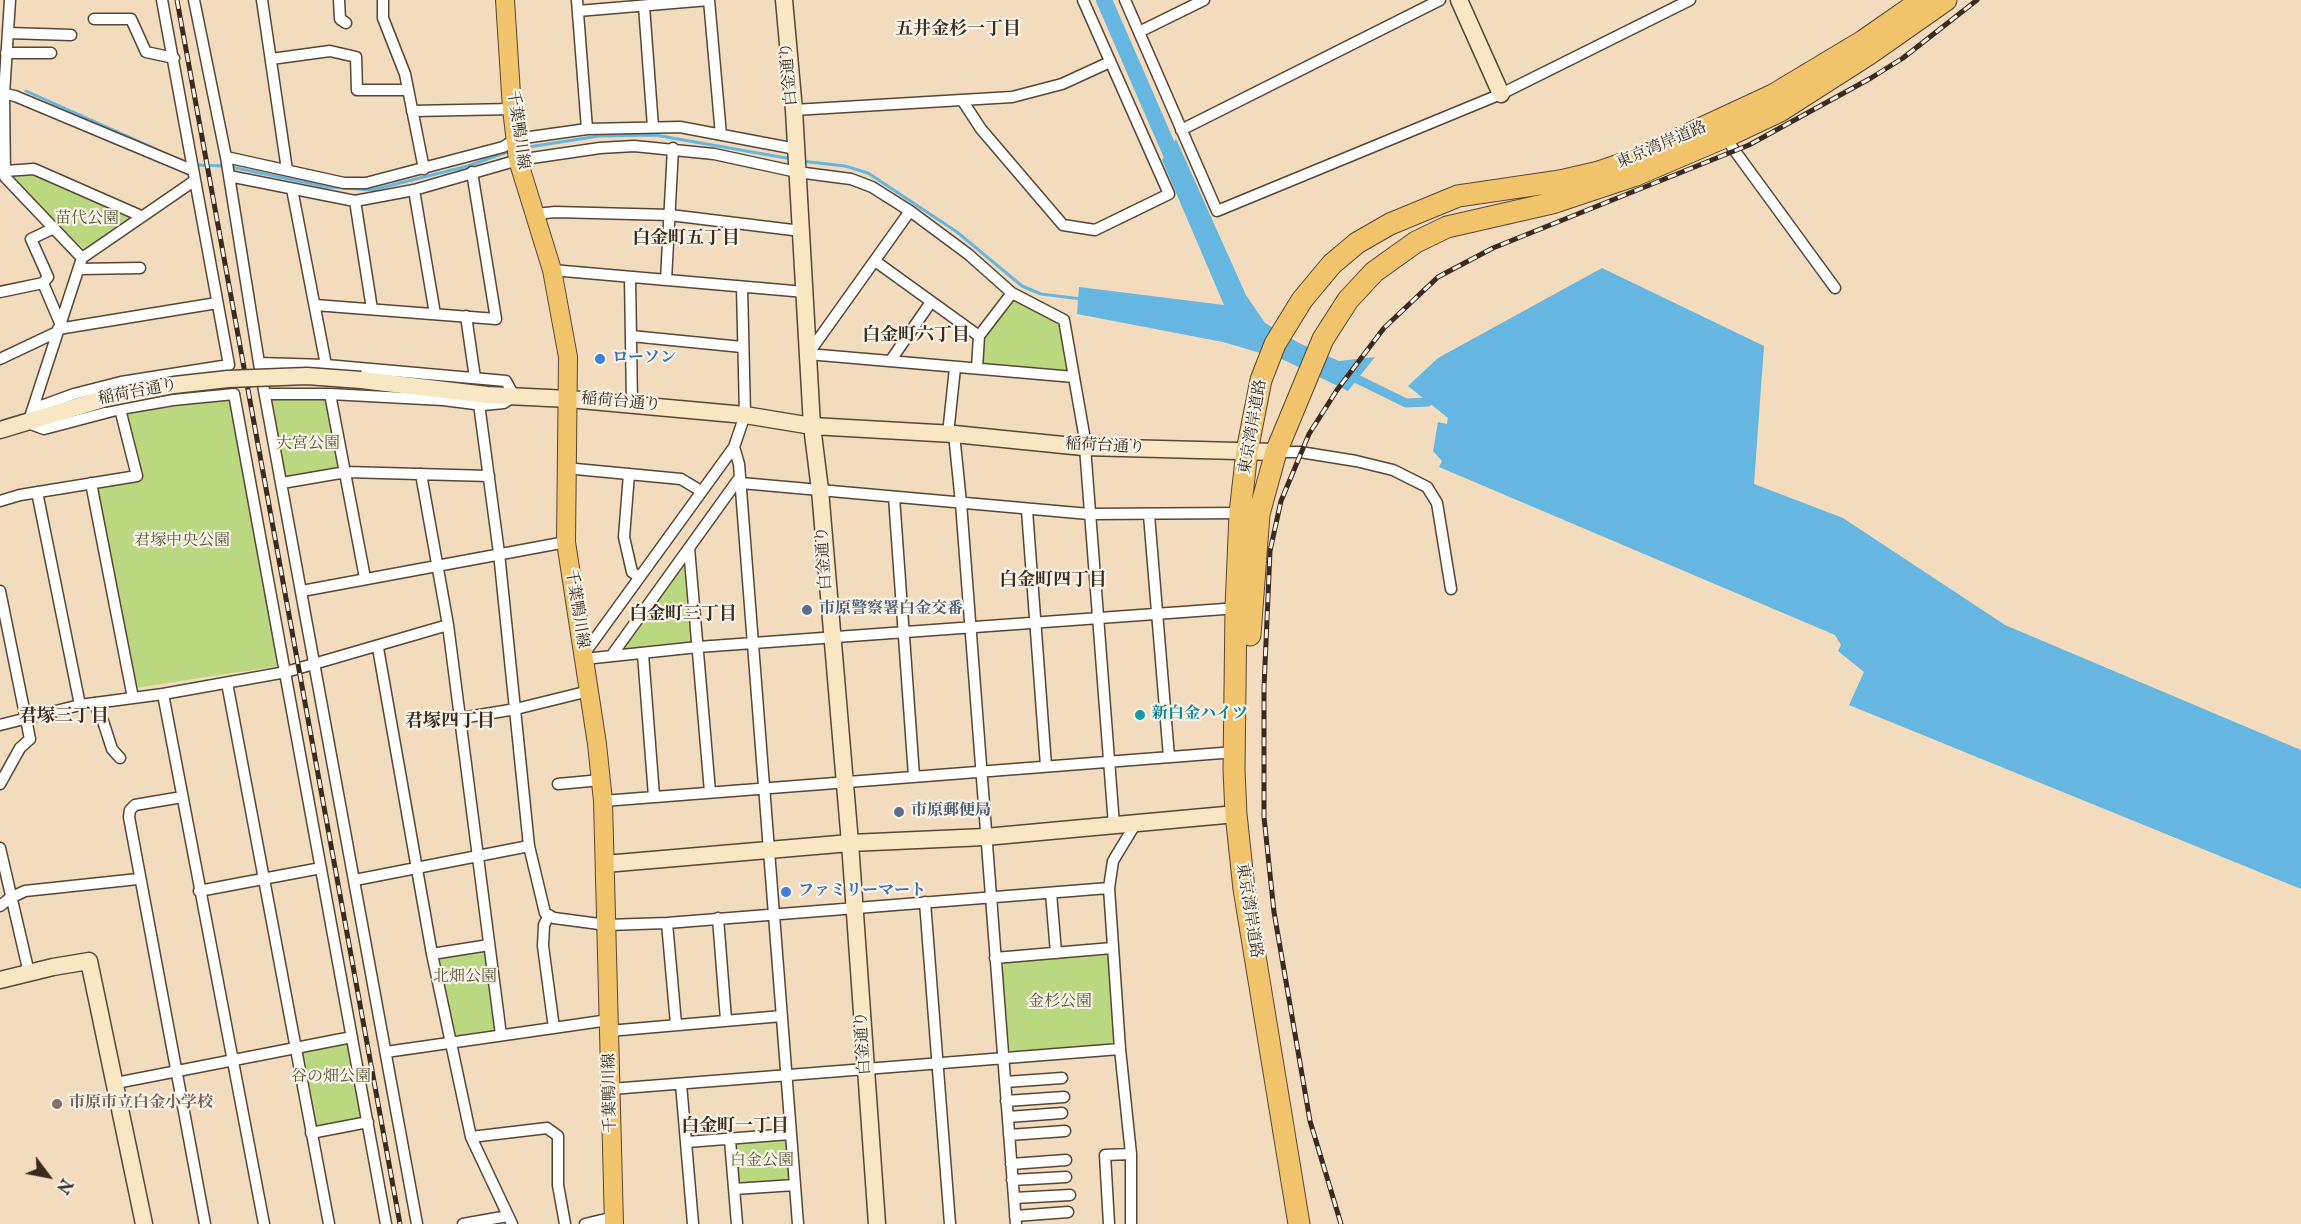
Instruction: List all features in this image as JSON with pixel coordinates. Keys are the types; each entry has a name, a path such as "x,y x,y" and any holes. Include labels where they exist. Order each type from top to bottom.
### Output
{"highway":[{"name":"東京湾岸道路","path":"1299,1224 1244,889 1236,814 1235,752 1243,608 1259,514 1276,452 1323,339 1360,286 1385,262 1424,238 1446,227 1552,203 1636,176 1720,130 1863,41 1922,0"},
{"name":"東京湾岸道路","path":"1312,1224 1281,1046 1254,868 1247,741 1240,513 1247,451 1261,380 1288,321 1321,276 1345,253 1399,220 1458,196 1560,181 1599,172 1780,111 1869,54 1946,0"}],"main road":[{"name":"千葉鴨川線","path":"505,0 512,109 518,160 552,270 566,337 569,399 565,468 566,542 603,801 614,1221"}],"street":[{"path":"10,0 2,94 3,175 54,228 81,264 140,268"},
{"path":"28,423 41,406 52,401 121,382 229,365 162,0"},
{"path":"194,0 226,157 259,363 417,1224"},
{"path":"262,0 287,170"},
{"path":"339,0 340,19 346,23"},
{"path":"383,0 383,18 405,74 424,169"},
{"path":"586,129 577,6 644,6 709,0 721,135"},
{"name":"白金通り","path":"784,0 794,110 812,426 820,490 850,843 878,1224"},
{"path":"962,100 981,129 1063,225 1095,230 1168,194 1083,0"},
{"path":"1125,0 1217,211 1501,94 1690,0"},
{"path":"1139,32 1204,0"},
{"path":"1181,130 1440,0"},
{"path":"1459,0 1501,94"},
{"path":"644,6 653,127"},
{"path":"94,19 131,19 146,52 174,58"},
{"path":"8,33 71,35"},
{"path":"271,59 330,51 356,57 357,90 407,90"},
{"path":"6,53 51,53"},
{"path":"794,110 1012,97 1043,90 1085,75 1110,62"},
{"path":"2,94 15,96 193,176"},
{"path":"412,111 512,109"},
{"path":"226,157 355,183 385,180 503,147 516,140 586,129 680,127 796,149"},
{"path":"1720,130 1835,288"},
{"path":"229,176 355,201 414,190 518,160 600,148 634,146 673,148 797,172 851,179 872,187 910,211 968,254 1012,293 1064,320 1084,434 1083,447 1114,825"},
{"path":"666,280 673,148"},
{"path":"3,175 34,169 141,216"},
{"path":"315,305 496,319 472,172"},
{"path":"28,423 81,264 193,176"},
{"path":"292,189 326,365"},
{"path":"414,190 435,314"},
{"path":"355,201 372,309"},
{"path":"808,354 910,211"},
{"path":"536,214 555,212 670,215 801,231"},
{"path":"0,292 43,283 48,277 31,239 54,228"},
{"path":"875,261 979,336"},
{"path":"552,270 805,292"},
{"path":"630,277 632,404"},
{"path":"43,283 58,328"},
{"path":"584,656 734,447 745,415 742,287"},
{"path":"977,368 979,336 1012,293"},
{"path":"891,360 931,302"},
{"path":"0,358 58,328 217,303"},
{"path":"466,316 476,378"},
{"path":"631,336 742,348"},
{"path":"808,354 1074,377"},
{"path":"259,363 326,365 506,381 514,396 504,403 479,404 330,394 266,394"},
{"path":"956,368 951,434 961,503 1016,1220 1068,1212"},
{"name":"稲荷台通り","path":"0,430 103,399 174,386 260,377 307,376 487,395 569,399 745,415 812,426 951,434 1083,447 1276,452"},
{"path":"28,423 44,429 120,409 173,400 234,394 368,1122 384,1224"},
{"path":"330,394 364,578"},
{"path":"479,404 499,553 530,846 545,914 608,925 667,923 1109,888"},
{"path":"0,501 37,492 137,476 120,409"},
{"path":"734,447 740,480 798,1224"},
{"path":"1276,452 1300,452 1356,461 1393,470 1427,487 1437,503 1451,589"},
{"path":"565,468 681,479 701,491"},
{"path":"282,483 346,472 489,476"},
{"path":"421,474 448,625 501,1035"},
{"path":"628,474 624,537 632,572 639,577"},
{"path":"740,480 1027,510 1149,515 1240,513"},
{"path":"612,655 740,480"},
{"path":"92,483 133,698"},
{"path":"37,492 80,705"},
{"path":"894,497 914,776"},
{"path":"1027,510 1046,766"},
{"path":"1149,515 1169,757"},
{"path":"302,591 566,542"},
{"path":"689,548 710,792"},
{"path":"0,591 29,742 20,748 0,784"},
{"path":"584,656 643,654 698,647 905,633 1156,612 1243,608"},
{"path":"0,725 80,705 164,694 286,672 378,648 448,625"},
{"path":"378,648 449,1042 471,1137 510,1220 463,1224"},
{"path":"643,654 654,796"},
{"path":"227,683 329,1224"},
{"path":"461,718 516,709 589,691"},
{"path":"164,694 199,891 264,1224"},
{"path":"94,703 103,721 112,749 120,758"},
{"path":"603,801 1235,752"},
{"path":"558,784 601,780"},
{"path":"182,797 135,805 130,810 138,879 205,1224"},
{"path":"605,864 850,843 986,837 1236,814"},
{"path":"1131,1224 1131,1154 1120,1048 1109,888 1113,861 1136,823"},
{"path":"354,880 530,846"},
{"path":"0,848 29,973"},
{"path":"199,891 321,868"},
{"path":"0,906 25,891 138,879"},
{"path":"1051,893 1056,953"},
{"path":"925,902 950,1224"},
{"path":"549,915 544,925 543,946 554,1028"},
{"path":"718,918 726,1020"},
{"path":"667,923 676,1024"},
{"path":"432,954 489,945"},
{"path":"995,958 1112,948"},
{"path":"0,980 89,961 144,1224"},
{"path":"386,1052 554,1028 676,1024 782,1016"},
{"path":"116,1083 352,1037"},
{"path":"611,1089 1120,1048"},
{"path":"1005,1082 1062,1078"},
{"path":"681,1084 693,1224"},
{"path":"1006,1101 1064,1097"},
{"path":"1008,1117 1062,1113"},
{"path":"311,1133 368,1122"},
{"path":"471,1137 547,1128 558,1136 558,1185 565,1224"},
{"path":"1009,1135 1065,1131"},
{"path":"687,1142 790,1134"},
{"path":"730,1140 737,1224"},
{"path":"1109,1224 1105,1155 1131,1154"},
{"path":"1011,1164 1066,1160"},
{"path":"1012,1180 1066,1177"},
{"path":"734,1189 795,1185"},
{"path":"1014,1198 1070,1195"},
{"path":"585,1224 614,1221"}],"green space":[{"name":"苗代公園","path":"34,172 129,213 129,219 86,250 83,249 12,177"},
{"path":"1012,293 1064,320 1074,377 977,368 979,336"},
{"name":"大宮公園","path":"266,394 330,394 346,472 282,483"},
{"name":"君塚中央公園","path":"228,399 232,401 280,664 136,688 96,490 99,486 143,479 124,417 128,413"},
{"path":"689,548 698,647 612,655"},
{"name":"北畑公園","path":"482,949 486,952 496,1029 493,1032 454,1038 437,961 440,957"},
{"name":"金杉公園","path":"1105,953 1110,956 1118,1041 1113,1046 1013,1053 1008,1049 1002,967 1006,961"},
{"name":"谷の畑公園","path":"346,1042 350,1045 363,1117 361,1120 317,1128 314,1126 301,1055 303,1052"},
{"name":"白金公園","path":"782,1138 788,1143 790,1178 785,1182 741,1185 737,1181 734,1147 738,1142"}],"water":[{"path":"1176,139 1246,295 1265,323 1299,343 1339,361 1375,357 1348,391 1284,360 1223,342 1077,314 1079,287 1224,305 1162,160"},
{"path":"1602,268 1764,346 1754,484 1843,518 2005,625 2301,750 2301,889 1849,705 1864,672 1838,651 1841,645 1835,635 1439,467 1442,461 1433,451 1438,422 1447,424 1448,418 1408,386 1438,358"}],"waterway":[{"path":"1104,0 1178,170"},
{"path":"26,91 156,149"},
{"path":"522,148 599,136 655,135 792,159"},
{"path":"231,167 328,187 372,190 468,166 510,151"},
{"path":"801,161 845,166 868,173 957,232 1022,286 1041,294 1081,299"},
{"path":"195,165 224,166"},
{"path":"1347,374 1406,403 1428,402"}],"railway":[{"path":"177,0 400,1224"},
{"path":"1341,1224 1310,1121 1274,912 1264,817 1264,688 1270,551 1281,501 1309,434 1337,390 1384,328 1438,277 1493,248 1749,145 1903,58 1977,0"}],"place":[{"name":"ローソン","path":"600,359"},
{"name":"市原警察署白金交番","path":"807,610"},
{"name":"新白金ハイツ","path":"1140,715"},
{"name":"市原郵便局","path":"899,812"},
{"name":"ファミリーマート","path":"786,892"},
{"name":"市原市立白金小学校","path":"57,1104"}],"district":[{"name":"五井金杉一丁目","path":"958,30"},
{"name":"白金町五丁目","path":"686,239"},
{"name":"白金町六丁目","path":"916,336"},
{"name":"白金町四丁目","path":"1053,581"},
{"name":"白金町三丁目","path":"683,615"},
{"name":"君塚三丁目","path":"64,717"},
{"name":"君塚四丁目","path":"450,722"},
{"name":"白金町一丁目","path":"735,1127"}]}
